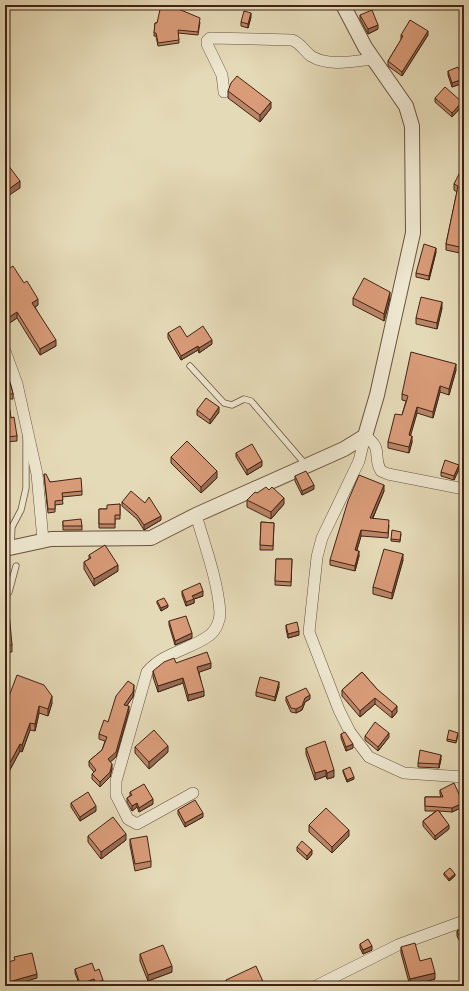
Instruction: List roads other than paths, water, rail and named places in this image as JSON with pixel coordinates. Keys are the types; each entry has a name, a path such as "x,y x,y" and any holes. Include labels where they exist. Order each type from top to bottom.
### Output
{"street":[{"path":"343,5 365,47 406,106 412,126 413,233 377,395 359,460 322,538 317,557 309,632 339,710 350,732 369,757 404,773 464,777"},
{"path":"224,92 222,75 207,44 207,41 210,38 292,40 299,43 312,57 324,61 374,59"},
{"path":"5,351 17,384 37,474 44,540"},
{"path":"8,548 44,540 151,538 196,515 344,449 365,436"},
{"path":"365,436 373,442 377,449 379,467 382,471 388,474 464,489"},
{"path":"193,793 137,824 128,819 115,788 148,672 161,659 210,635 217,627 220,614 213,574 196,515"},
{"path":"316,986 398,945 464,921"}],"lane":[{"path":"190,366 224,403 232,405 244,399 251,401 306,466"},
{"path":"8,548 12,527 21,510 26,488 27,471 24,442 27,433"},
{"path":"5,596 9,592 16,566"}]}
